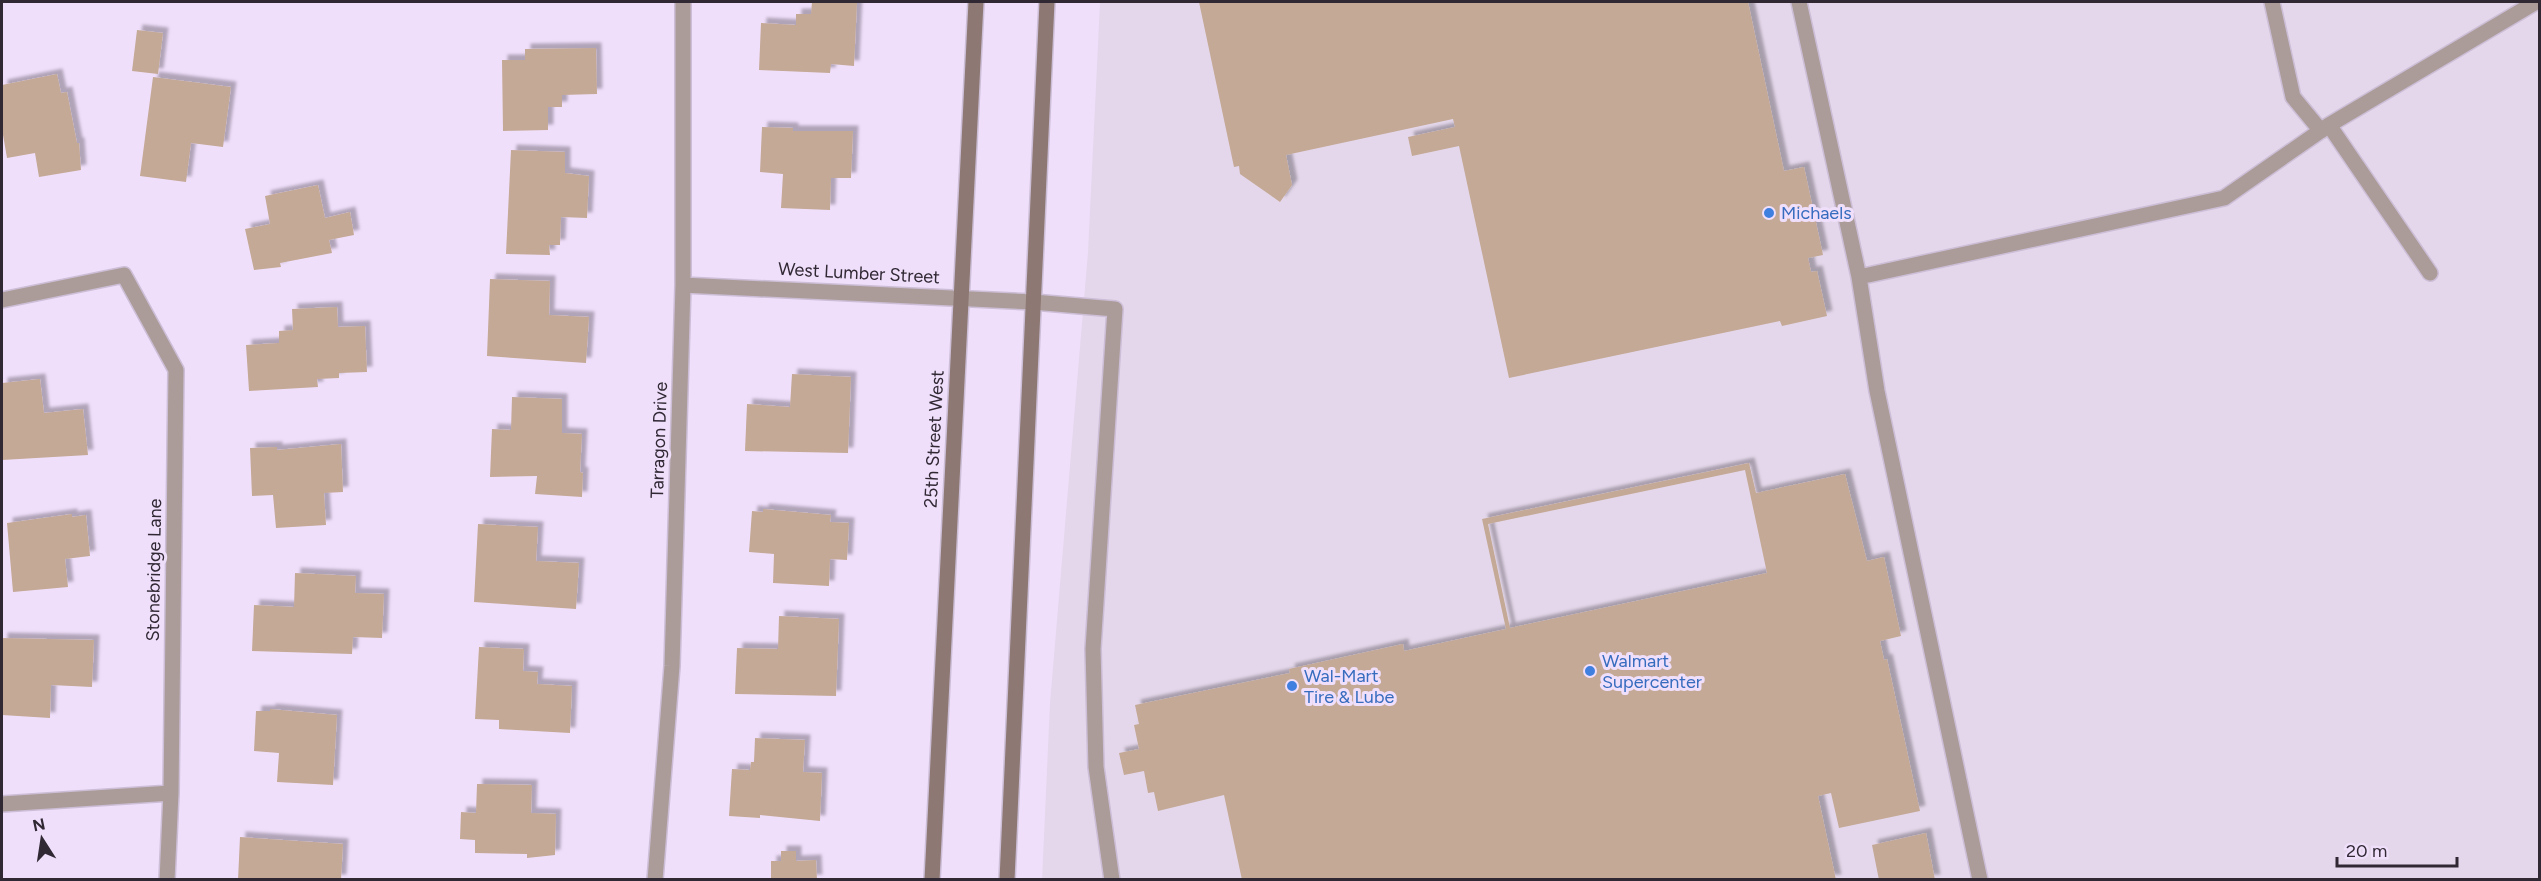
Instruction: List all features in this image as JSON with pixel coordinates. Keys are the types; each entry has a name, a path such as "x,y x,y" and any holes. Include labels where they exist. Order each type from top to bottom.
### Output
{"street":[{"name":"Tarragon Drive","path":"655,879 672,666 683,285 683,2"},
{"name":"25th Street West","path":"932,879 976,2"},
{"path":"1007,879 1047,2"},
{"path":"1799,2 1859,277 1877,391 1980,879"},
{"path":"2272,2 2293,97 2325,128 2430,273"},
{"path":"1859,277 2224,198 2325,128 2536,2"},
{"name":"Stonebridge Lane","path":"2,300 124,275 176,370 171,793 167,879"},
{"name":"West Lumber Street","path":"683,285 961,297 1116,309 1093,649 1096,767 1112,879"},
{"path":"2,804 171,793"}],"shaded area":[{"path":"1100,2 2539,2 2539,879 1042,880 1050,703 1088,252"}],"building":[{"path":"812,2 857,2 854,66 831,64 830,73 759,70 761,23 796,25 796,14 811,14"},
{"path":"1199,2 1748,2 1784,171 1804,167 1823,255 1808,258 1811,272 1817,271 1827,316 1782,326 1780,321 1509,378 1459,146 1412,156 1408,137 1455,127 1453,119 1286,155 1292,185 1280,202 1240,174 1239,166 1234,167"},
{"path":"137,30 163,33 158,74 132,71"},
{"path":"596,48 597,94 562,95 562,107 548,107 548,130 503,131 502,60 525,60 525,49"},
{"path":"57,74 61,93 67,92 77,143 79,143 81,170 39,177 35,153 7,158 2,129 2,85"},
{"path":"153,77 231,87 223,147 191,143 186,182 140,176"},
{"path":"762,127 793,128 793,131 853,131 851,178 831,178 830,210 781,208 783,174 760,172"},
{"path":"511,150 565,152 565,173 589,176 587,218 561,217 560,245 549,245 550,255 506,254"},
{"path":"318,185 325,218 350,212 354,235 329,240 332,253 280,263 281,267 254,270 245,229 270,224 265,196"},
{"path":"490,279 550,281 549,315 589,317 586,363 487,356"},
{"path":"337,307 338,327 365,326 367,372 339,373 339,378 317,379 318,387 249,391 246,345 279,343 279,331 293,330 292,309"},
{"path":"792,374 851,377 848,453 745,451 747,404 790,407"},
{"path":"40,379 44,413 83,409 88,455 2,460 2,383"},
{"path":"512,397 562,399 562,433 582,434 580,472 583,473 582,497 535,494 537,476 490,477 492,429 511,430"},
{"path":"341,444 343,492 324,493 326,525 276,528 273,495 252,496 250,448 277,447 277,450"},
{"name":"Walmart Supercenter","path":"1749,463 1756,493 1845,474 1867,561 1884,557 1901,636 1880,641 1884,660 1887,659 1920,811 1839,828 1831,793 1818,796 1836,880 1242,880 1224,795 1158,811 1154,792 1148,793 1144,771 1124,775 1119,753 1139,749 1134,725 1139,724 1135,705 1290,673 1289,669 1403,644 1404,651 1506,629 1482,519","holes":["1745,470 1767,573 1510,628 1488,524"]},
{"path":"763,509 831,515 830,522 849,523 847,560 830,559 829,586 773,583 774,554 749,552 752,511 763,512"},
{"path":"72,514 72,517 86,515 90,556 65,559 68,587 13,592 7,523"},
{"path":"478,524 538,527 536,561 579,563 576,609 474,602"},
{"path":"295,573 356,576 355,593 384,594 382,638 353,637 352,654 252,651 254,605 294,607"},
{"path":"779,616 839,619 836,696 735,694 737,648 778,649"},
{"path":"2,638 94,640 92,687 51,685 50,718 2,715"},
{"path":"479,647 524,649 523,671 538,672 537,684 572,686 570,733 499,729 499,720 475,719"},
{"path":"270,709 337,715 333,785 277,782 279,753 254,751 256,711 270,711"},
{"path":"755,738 805,740 803,772 822,773 820,821 760,815 760,818 729,816 732,769 750,770 751,762 754,762"},
{"path":"477,784 532,785 531,813 556,814 555,855 527,858 527,854 475,853 475,840 460,839 461,812 476,813"},
{"path":"1926,833 1935,880 1879,880 1872,845"},
{"path":"240,837 343,844 341,880 238,880"},
{"path":"781,851 796,851 796,861 816,860 817,880 771,880 771,861 781,861"}],"place":[{"name":"Michaels","path":"1769,213"},
{"name":"Walmart Supercenter","path":"1590,671"},
{"name":"Wal-Mart Tire & Lube","path":"1292,686"}]}
